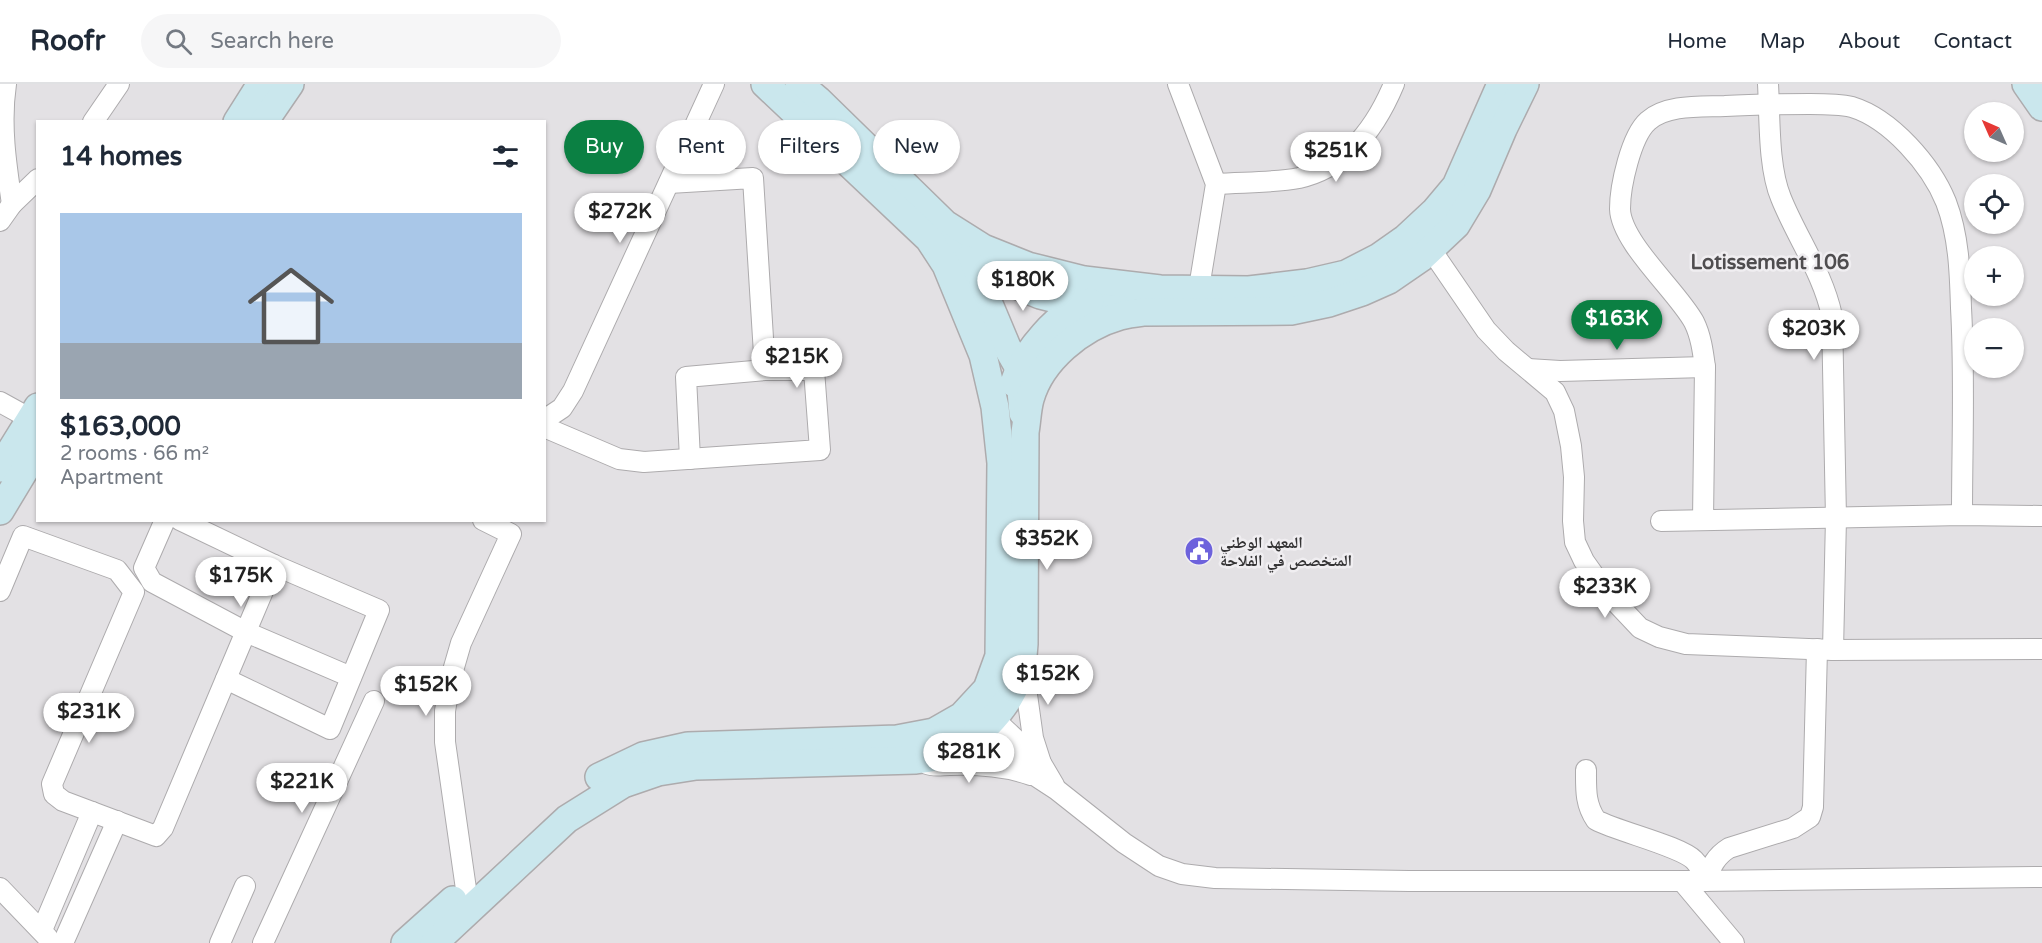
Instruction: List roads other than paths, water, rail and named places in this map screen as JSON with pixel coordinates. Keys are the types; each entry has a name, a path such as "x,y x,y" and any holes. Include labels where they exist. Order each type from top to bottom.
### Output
{"street":[{"path":"6,84 3,101 3,137 12,204"},
{"path":"94,120 119,84"},
{"path":"238,120 261,84"},
{"path":"265,120 290,84"},
{"path":"546,419 562,408 573,391 714,84"},
{"path":"434,943 467,899 573,793 605,773 643,756 688,746 897,739 934,732 981,713 1011,695 1020,674 1024,632 1025,432 1019,368 1007,348 981,285 956,239 937,231 765,84"},
{"path":"405,943 467,899 567,819 623,784 658,772 696,766 916,760 940,756 962,745 981,713 999,656 1001,463 995,407 983,355 946,265 937,231 818,100 799,84"},
{"path":"1178,84 1216,184 1197,301"},
{"path":"1216,184 1299,177 1327,167 1350,152 1369,132 1394,84"},
{"path":"1423,239 1436,211 1456,186 1501,84"},
{"path":"1025,432 1030,399 1042,372 1065,346 1094,326 1120,316 1141,300 1160,290 1197,301 1249,290 1307,283 1346,274 1406,238 1423,239 1456,225 1478,190 1503,129 1525,84"},
{"path":"2026,84 2042,107"},
{"path":"1706,881 1720,853 1794,828 1810,817 1813,807 1836,518 1832,316 1820,276 1781,198 1774,179 1769,94"},
{"path":"1703,520 1705,367 1702,343 1694,321 1638,249 1624,227 1620,211 1623,182 1635,142 1649,120 1676,109 1769,94 1851,107 1869,114 1891,129 1911,148 1946,201 1959,259 1963,345 1962,515"},
{"path":"669,183 753,178 765,370"},
{"path":"0,221 12,204 36,181"},
{"path":"937,231 1028,266 1084,280 1141,300"},
{"path":"1423,239 1486,330 1506,351 1555,392 1564,411 1571,446 1575,542 1584,561 1606,592 1640,628 1659,637 1686,644 1825,649 2042,649"},
{"path":"970,266 1040,295 1079,305 1141,300"},
{"path":"997,429 1019,368 1055,324 1079,305"},
{"path":"1528,369 1560,371 1705,367"},
{"path":"546,428 619,459 644,462 690,459 820,450 814,370 765,370 686,377 690,459"},
{"path":"0,402 35,415 0,468"},
{"path":"0,511 36,451"},
{"path":"1661,521 1962,515 2042,516"},
{"path":"164,522 144,568 152,582 246,632 351,677"},
{"path":"184,522 274,565 380,610 330,729 226,679"},
{"path":"467,899 445,742 445,711 450,681 461,643 511,534 487,522"},
{"path":"0,591 23,536 117,570 134,592 52,784 54,794 63,801 156,836 163,828 274,565"},
{"path":"1022,658 1038,770"},
{"path":"263,943 374,701"},
{"path":"981,713 1057,790 1124,843 1159,866 1182,874 1215,878 1409,881 1706,881 2042,877"},
{"path":"916,760 931,766 1038,770"},
{"path":"1586,770 1586,798 1596,820 1677,850 1692,858 1706,881"},
{"path":"0,888 46,937 92,812"},
{"path":"63,943 117,821"},
{"path":"1682,881 1734,943"},
{"path":"220,943 245,886"}],"place":[{"name":"المعهد الوطني المتخصص في الفلاحة","path":"1199,551"}],"district":[{"name":"Lotissement 106","path":"1770,262"}]}
